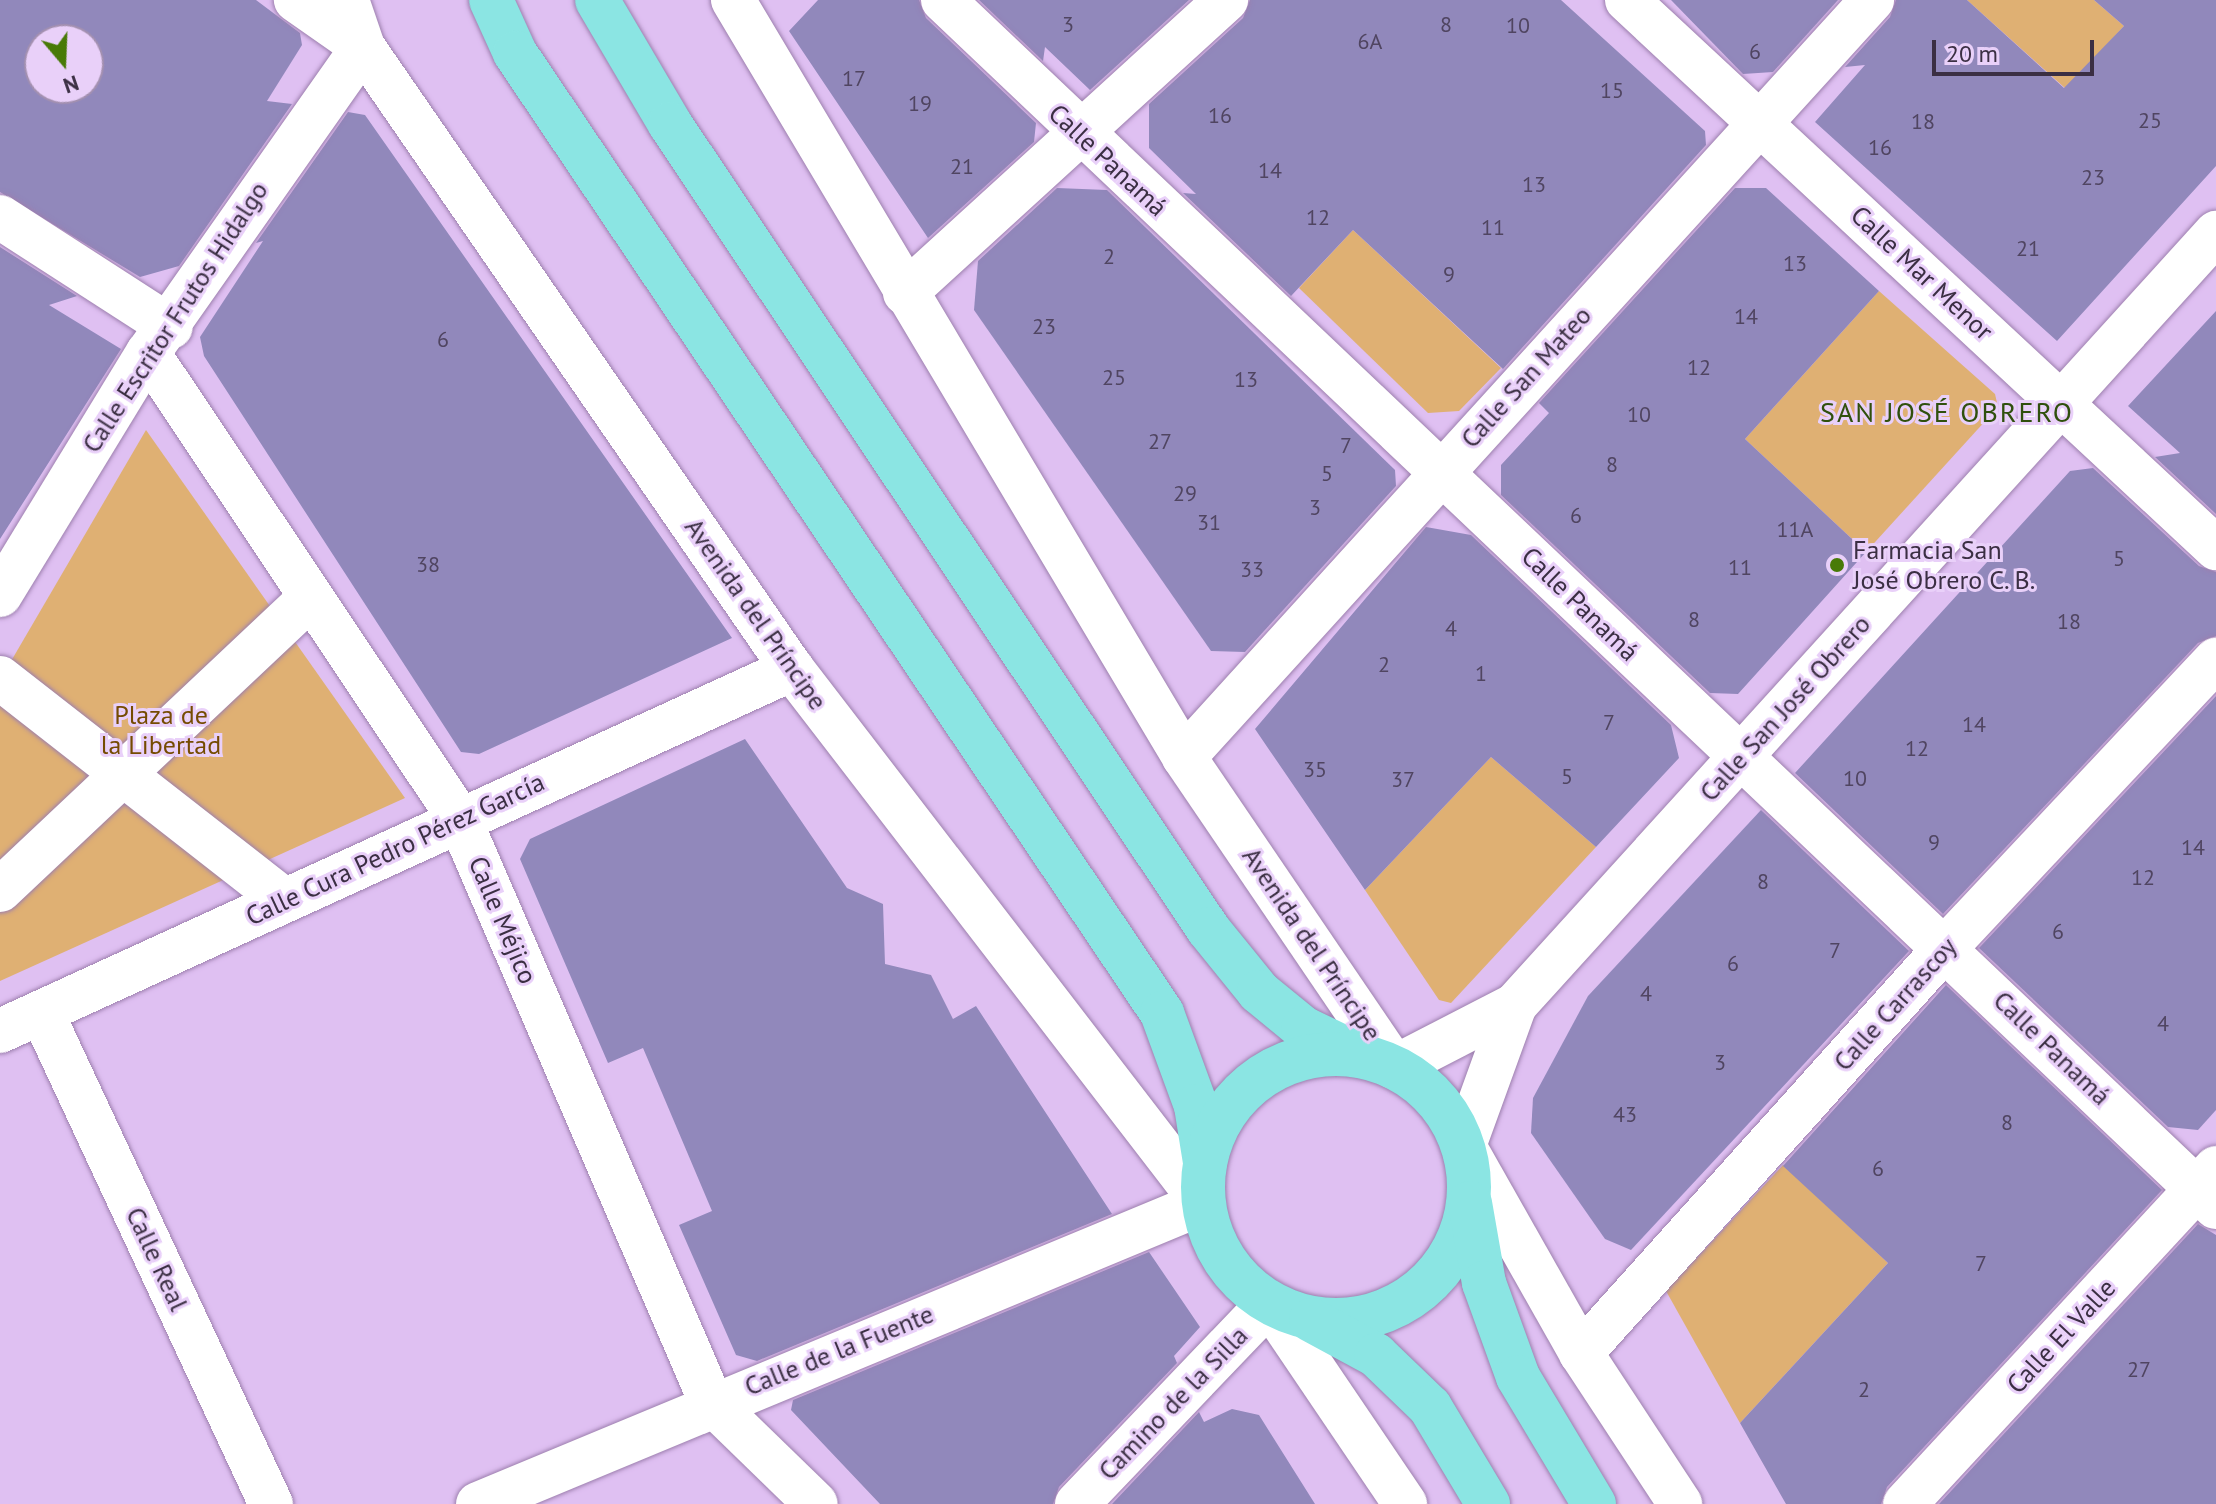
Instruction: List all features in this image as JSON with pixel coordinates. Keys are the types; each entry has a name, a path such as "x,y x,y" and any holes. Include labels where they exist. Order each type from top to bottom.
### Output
{"main road":[{"path":"491,0 515,53 1162,1013 1196,1106 1204,1182 1224,1261 1287,1310 1376,1355 1430,1407 1488,1504"},
{"name":"Avenida del Príncipe","path":"597,0 670,124 1208,929 1259,992 1303,1028 1378,1061"},
{"path":"1204,1182 1235,1100 1261,1077 1326,1054 1378,1061 1449,1114 1464,1146 1469,1198 1484,1283 1518,1377 1594,1504"},
{"path":"1287,1310 1344,1321 1414,1295 1455,1246 1469,1198"}],"street":[{"path":"296,0 363,47"},
{"name":"Avenida del Príncipe","path":"347,0 363,47 792,669 1204,1182"},
{"name":"Calle Panamá","path":"943,0 1081,136 1441,471 1739,757 2210,1188"},
{"path":"905,293 1081,136 1226,0"},
{"name":"Calle Mar Menor","path":"1627,0 2216,548"},
{"name":"Calle San Mateo","path":"1184,757 1757,121 1872,0"},
{"name":"Avenida del Príncipe","path":"747,6 905,293 1184,757 1378,1061"},
{"name":"Calle Escritor Frutos Hidalgo","path":"0,595 159,340 272,169 363,47"},
{"path":"0,217 159,340"},
{"name":"Calle San José Obrero","path":"1464,1146 1515,1005 2216,233"},
{"name":"Calle Méjico","path":"159,340 311,597 459,818 711,1402 816,1504"},
{"path":"0,890 311,597"},
{"name":"Calle Carrascoy","path":"1581,1353 1947,946 2216,660"},
{"name":"Calle Cura Pedro Pérez García","path":"0,1031 459,818 792,669"},
{"path":"0,678 284,900"},
{"name":"Calle San José Obrero","path":"1378,1061 1515,1005"},
{"name":"Calle Real","path":"42,1013 271,1504"},
{"path":"1464,1146 1581,1353 1680,1504"},
{"name":"Calle de la Fuente","path":"478,1504 1204,1182"},
{"name":"Calle El Valle","path":"1905,1504 2210,1188"},
{"path":"1287,1310 1405,1504"},
{"name":"Camino de la Silla","path":"1077,1504 1287,1310"}],"green space":[{"path":"1967,0 2094,0 2124,26 2066,89"},
{"path":"1353,230 1501,368 1459,411 1428,413 1299,288"},
{"path":"1879,291 1995,394 1998,407 1866,552 1745,439"},
{"name":"Plaza de la Libertad","path":"146,430 405,798 0,981 0,680"},
{"path":"1491,757 1596,847 1451,1003 1439,1000 1365,890"},
{"path":"1783,1165 1888,1263 1740,1423 1666,1291"}],"building":[{"path":"0,0 256,0 300,33 302,45 267,101 292,104 179,266 140,277 0,192"},
{"path":"818,0 919,0 926,18 1036,123 1034,142 928,238 789,31"},
{"path":"979,0 1189,0 1090,90 1045,47 1043,61"},
{"path":"1250,0 1561,0 1705,131 1706,145 1503,369 1353,230 1291,296 1183,193 1196,194 1149,148 1149,104 1243,18"},
{"path":"1671,0 1838,0 1773,72 1743,74"},
{"path":"1896,0 1967,0 2064,88 2124,26 2094,0 2216,0 2216,166 2057,341 1815,122 1865,65 1845,67 1890,17"},
{"path":"348,112 365,115 732,638 479,754 461,752 204,356 200,337 263,241 256,243"},
{"path":"1057,188 1107,190 1395,470 1396,486 1245,652 1211,651 974,310 978,261"},
{"path":"1735,188 1766,188 1879,291 1745,439 1866,552 1738,694 1710,693 1501,495 1501,465 1549,413 1539,403"},
{"path":"0,247 77,296 49,305 121,349 0,539"},
{"path":"2216,311 2216,514 2155,457 2180,453 2128,406"},
{"path":"2093,468 2199,566 2216,572 2216,636 2198,643 1943,914 1795,773 2070,471"},
{"path":"1426,527 1471,535 1671,725 1679,758 1596,847 1491,757 1365,890 1255,729"},
{"path":"2216,696 2216,1110 2198,1130 2168,1127 1979,948"},
{"path":"745,739 847,888 883,904 885,964 931,975 953,1019 976,1006 1112,1214 757,1361 736,1355 679,1225 712,1211 643,1048 608,1063 520,859 530,839"},
{"path":"1761,810 1909,951 1631,1250 1605,1239 1531,1133 1533,1098 1588,996"},
{"path":"1946,985 2162,1190 1887,1487 1881,1504 1786,1504 1740,1423 1888,1263 1783,1166"},
{"path":"2198,1224 2216,1235 2216,1504 1939,1504"},
{"path":"1149,1252 1200,1327 1174,1356 1177,1363 1059,1487 1053,1504 880,1504 791,1410 793,1400"},
{"path":"1232,1409 1259,1415 1315,1504 1112,1504 1199,1412 1204,1422"}],"place":[{"name":"Farmacia San José Obrero C. B.","path":"1837,565"}],"district":[{"name":"SAN JOSÉ OBRERO","path":"1947,412"}]}
